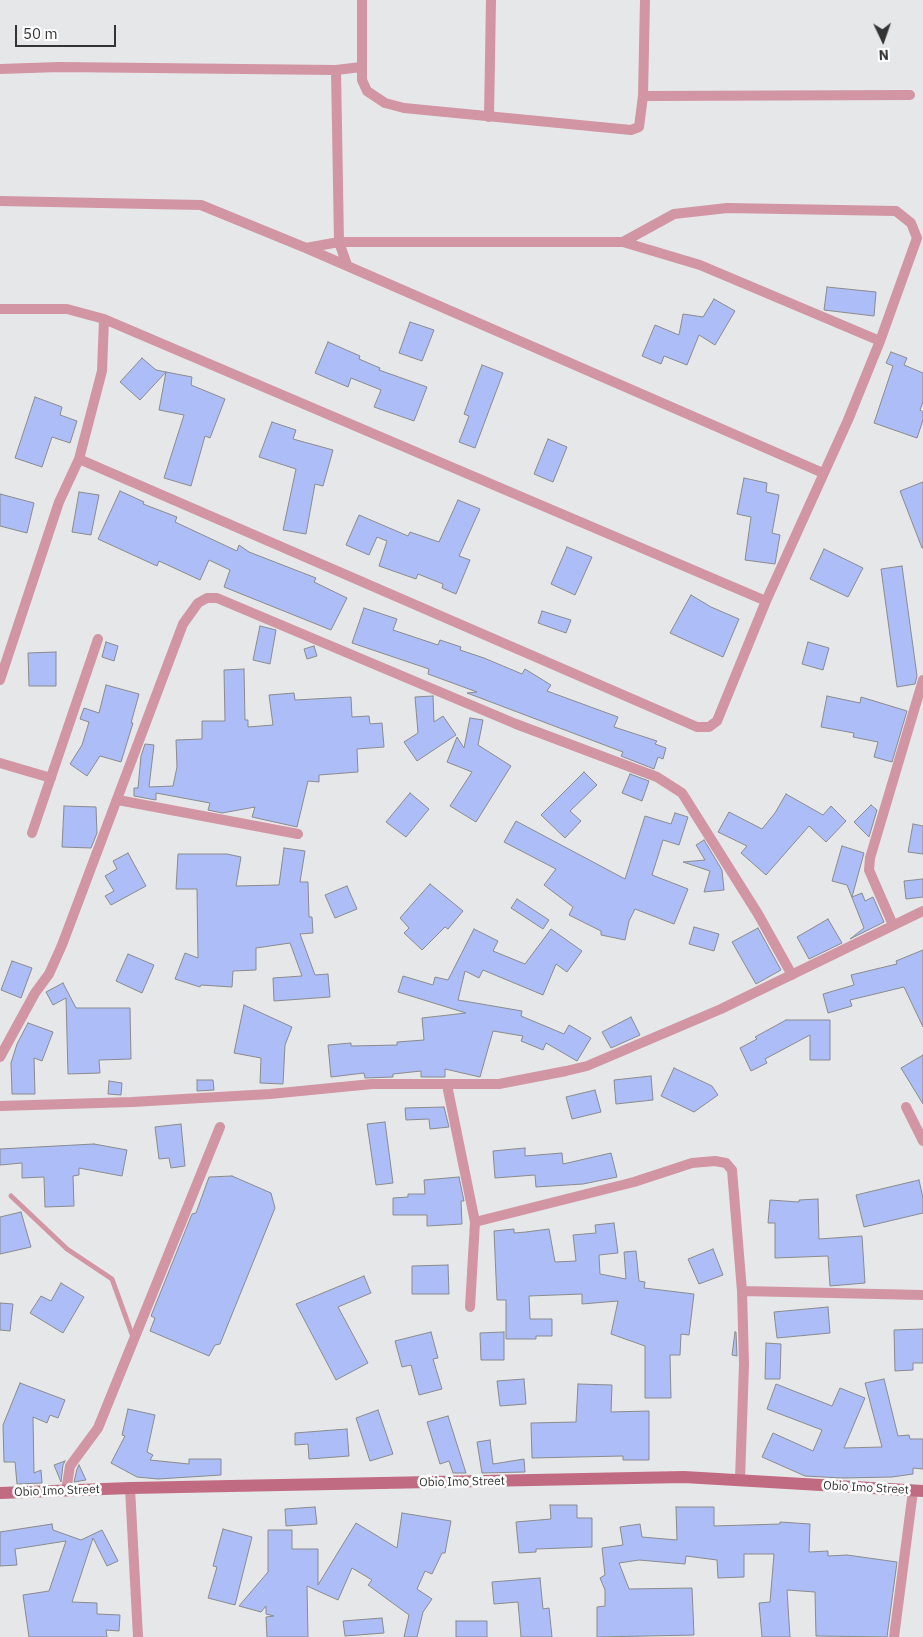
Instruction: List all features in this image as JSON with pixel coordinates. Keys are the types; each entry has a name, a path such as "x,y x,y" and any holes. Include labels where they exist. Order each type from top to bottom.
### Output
{"street":[{"path":"362,0 361,67 367,91 385,103 404,108 631,130 639,127 644,96 645,0"},
{"path":"489,117 491,0"},
{"path":"0,69 59,67 336,70 361,67"},
{"path":"336,70 339,242 346,265"},
{"path":"644,96 910,95"},
{"path":"0,201 201,205 346,265 823,473"},
{"path":"79,459 697,727 709,727 717,721 766,601 848,420 880,341 917,238 911,223 896,211 727,208 674,214 623,242"},
{"path":"306,248 339,242 623,242 700,265 880,341"},
{"path":"0,309 67,309 104,319 766,601"},
{"path":"0,680 58,502 79,459 102,371 104,319"},
{"path":"0,1057 36,993 49,974 62,945 183,624 198,603 208,598 217,598 516,724 666,782 682,793 758,914 792,975"},
{"path":"32,833 98,638"},
{"path":"893,925 869,870 870,858 923,680"},
{"path":"0,762 51,778"},
{"path":"118,800 298,834"},
{"path":"0,1106 142,1102 270,1094 372,1084 499,1084 587,1066 721,1010 923,911"},
{"path":"447,1085 475,1222 470,1307"},
{"path":"906,1106 923,1141"},
{"path":"66,1491 72,1460 87,1444 98,1428 220,1127"},
{"path":"475,1222 634,1182 692,1162 716,1161 726,1163 732,1170 742,1291 744,1364 740,1480"},
{"path":"742,1291 923,1295"},
{"name":"Obio Imo Street","path":"0,1493 130,1488 684,1477 918,1491"},
{"path":"130,1488 138,1637"},
{"path":"894,1637 918,1491"}],"lane":[{"path":"11,1196 67,1249 112,1279 134,1340"}],"building":[{"path":"827,287 876,292 874,316 824,310"},
{"path":"714,299 735,311 715,345 699,335 687,365 664,356 661,364 642,356 655,325 679,335 683,314 703,317"},
{"path":"410,322 434,330 422,361 399,353"},
{"path":"328,342 360,356 359,359 380,368 379,370 427,387 414,421 374,407 381,390 351,378 348,387 315,373"},
{"path":"891,352 907,358 904,365 923,373 923,402 920,410 923,412 923,420 917,438 874,423 893,366 886,363"},
{"path":"142,358 156,370 166,372 140,400 120,382"},
{"path":"482,365 503,373 475,448 459,442 469,416 464,414"},
{"path":"166,372 192,377 191,385 225,399 210,438 205,436 191,486 164,478 184,415 159,410"},
{"path":"35,397 62,407 60,415 77,421 70,443 52,437 42,467 15,458"},
{"path":"272,422 296,430 293,439 333,450 323,486 315,484 306,534 283,530 296,469 259,457"},
{"path":"548,439 567,447 553,482 534,474"},
{"path":"744,478 767,483 766,492 779,495 772,533 780,535 775,564 745,560 751,517 737,514"},
{"path":"923,482 923,548 922,548 900,491"},
{"path":"120,491 144,502 143,504 177,517 175,522 237,551 239,545 249,552 316,578 314,582 347,598 331,630 224,587 230,570 209,560 200,580 159,561 157,566 98,539"},
{"path":"79,492 99,495 91,535 72,532"},
{"path":"0,494 34,503 27,533 0,526"},
{"path":"458,500 480,509 459,556 470,560 456,594 442,588 443,584 418,574 416,579 379,566 387,541 377,537 369,555 346,545 359,515 408,536 410,532 439,542"},
{"path":"567,547 592,557 575,595 551,584"},
{"path":"824,549 863,568 848,597 810,579"},
{"path":"902,566 917,676 915,684 897,687 881,569"},
{"path":"691,595 711,607 739,619 723,657 670,633"},
{"path":"364,608 397,619 393,630 438,645 440,640 461,647 460,650 522,674 525,669 551,685 547,691 618,717 614,727 657,741 655,744 666,748 663,759 658,757 654,769 621,756 623,752 467,693 477,692 428,674 429,669 352,643"},
{"path":"542,611 571,620 566,633 538,623"},
{"path":"260,626 276,630 270,664 253,660"},
{"path":"106,642 118,646 114,661 102,657"},
{"path":"808,642 829,648 823,670 802,664"},
{"path":"314,646 317,656 307,659 304,649"},
{"path":"56,652 56,686 29,686 28,653"},
{"path":"244,669 245,720 248,720 248,727 273,725 269,695 294,693 295,700 351,697 352,717 369,716 370,724 382,723 384,747 357,749 358,772 319,775 319,782 308,781 297,827 252,817 255,807 222,813 208,810 210,803 156,793 156,800 134,796 134,788 138,788 141,756 145,744 154,745 149,787 173,786 177,767 176,740 202,739 202,721 225,721 224,670"},
{"path":"106,685 139,694 131,723 133,723 121,762 100,756 87,776 70,764 82,745 89,722 80,719 84,708 99,713"},
{"path":"433,696 434,722 443,716 456,735 417,761 404,742 418,733 415,697"},
{"path":"827,696 860,703 861,697 907,711 892,762 874,757 878,742 853,737 854,733 821,727"},
{"path":"470,718 483,720 478,745 511,766 476,822 450,806 472,772 447,762 457,737 464,748"},
{"path":"584,772 597,785 570,811 581,821 565,838 541,815"},
{"path":"630,774 649,781 642,801 622,793"},
{"path":"410,793 429,809 406,837 386,822"},
{"path":"786,794 823,815 831,806 846,821 826,842 809,826 766,875 741,853 747,846 718,832 729,812 762,829 775,813"},
{"path":"871,805 877,810 869,837 854,822"},
{"path":"64,806 96,807 97,833 91,848 62,847"},
{"path":"675,813 688,817 679,845 663,840 652,875 688,889 674,924 635,909 629,921 625,940 601,935 601,931 569,915 573,907 544,885 556,869 504,842 516,821 625,879 645,816 671,824"},
{"path":"913,824 923,826 923,854 908,852"},
{"path":"704,840 722,870 724,890 704,892 710,871 683,862 705,860 696,845"},
{"path":"842,846 864,853 852,897 862,893 865,901 873,897 884,922 850,939 864,928 847,885 832,881"},
{"path":"284,848 305,851 300,882 308,882 309,917 312,917 313,933 300,934 315,975 328,974 330,997 274,1001 273,978 302,976 290,943 256,948 256,970 233,971 232,987 201,985 200,987 175,979 185,953 198,958 197,889 176,889 178,854 227,854 241,857 236,886 279,885"},
{"path":"128,853 146,886 111,905 105,896 114,891 105,876 117,869 113,861"},
{"path":"923,879 923,897 906,899 904,881"},
{"path":"430,884 463,911 448,929 445,927 422,950 404,933 409,928 400,918"},
{"path":"347,886 357,909 335,918 325,895"},
{"path":"517,899 549,920 543,929 511,908"},
{"path":"828,919 842,943 809,959 797,937"},
{"path":"694,927 719,934 714,951 689,944"},
{"path":"758,928 781,970 756,984 732,942"},
{"path":"474,929 498,941 493,951 525,964 551,929 582,951 567,972 556,964 543,995 483,970 479,978 465,971 458,1000 522,1011 521,1016 564,1034 569,1025 591,1038 577,1061 546,1043 543,1050 521,1041 523,1036 493,1031 480,1077 445,1069 445,1077 421,1077 421,1071 393,1074 393,1077 365,1078 364,1073 331,1077 328,1045 351,1043 351,1046 397,1045 397,1042 424,1040 422,1018 466,1013 398,992 403,976 433,985 435,977 448,980"},
{"path":"923,950 923,1027 904,987 850,1000 852,1006 828,1013 823,994 854,985 851,975 897,964 896,961"},
{"path":"128,954 154,965 142,993 116,981"},
{"path":"12,961 32,968 21,998 1,990"},
{"path":"63,983 76,1008 130,1008 131,1059 99,1060 100,1073 68,1074 66,998 53,1005 46,992"},
{"path":"244,1005 292,1027 285,1045 283,1084 260,1083 261,1058 234,1053"},
{"path":"631,1017 640,1035 611,1048 602,1032"},
{"path":"786,1020 830,1020 830,1060 810,1060 810,1035 765,1059 767,1063 751,1071 740,1048 757,1039 755,1037"},
{"path":"28,1023 53,1032 42,1061 34,1058 35,1094 12,1094 11,1063 17,1044"},
{"path":"923,1055 923,1104 901,1068"},
{"path":"674,1068 712,1086 718,1095 694,1112 661,1096"},
{"path":"651,1076 653,1100 616,1104 614,1080"},
{"path":"197,1080 213,1080 214,1090 197,1091"},
{"path":"109,1081 122,1083 121,1095 108,1094"},
{"path":"595,1090 601,1112 572,1119 566,1097"},
{"path":"444,1107 449,1127 430,1129 429,1119 406,1120 405,1108"},
{"path":"385,1122 393,1183 376,1185 367,1124"},
{"path":"181,1124 185,1166 171,1168 169,1158 159,1159 155,1127"},
{"path":"94,1144 127,1150 122,1176 79,1168 79,1175 73,1176 74,1206 45,1207 44,1177 22,1178 22,1163 0,1165 0,1149"},
{"path":"525,1148 525,1156 562,1153 563,1164 611,1153 617,1177 583,1184 536,1187 535,1175 495,1178 493,1151"},
{"path":"232,1176 271,1193 275,1208 220,1344 215,1345 209,1356 150,1331 155,1318 151,1316 192,1214 196,1213 209,1177"},
{"path":"459,1177 464,1201 461,1201 462,1224 427,1226 427,1215 393,1215 393,1198 408,1197 408,1194 425,1194 424,1180"},
{"path":"919,1180 923,1198 923,1213 864,1227 856,1195"},
{"path":"818,1199 819,1239 862,1236 865,1283 830,1286 828,1256 775,1258 775,1223 768,1223 770,1200 799,1202 799,1200"},
{"path":"21,1212 31,1247 0,1254 0,1217"},
{"path":"614,1223 618,1253 599,1255 600,1274 626,1279 624,1252 636,1251 639,1281 645,1282 644,1288 694,1294 689,1335 681,1334 680,1355 670,1355 671,1398 645,1398 645,1346 611,1334 618,1301 582,1304 582,1294 529,1296 530,1319 552,1319 552,1336 536,1336 536,1339 506,1339 506,1300 497,1300 494,1231 514,1229 514,1233 549,1229 555,1262 576,1261 573,1235 596,1233 595,1225"},
{"path":"713,1249 723,1275 699,1284 688,1259"},
{"path":"448,1265 449,1294 412,1294 412,1266"},
{"path":"364,1276 371,1293 338,1307 368,1363 336,1380 296,1304"},
{"path":"61,1283 84,1297 63,1333 30,1313 41,1296 51,1301"},
{"path":"0,1303 13,1304 10,1331 0,1330"},
{"path":"828,1307 830,1333 777,1338 774,1312"},
{"path":"923,1329 923,1363 913,1363 913,1370 895,1371 894,1330"},
{"path":"431,1332 438,1358 433,1359 442,1389 419,1395 411,1365 402,1367 395,1341"},
{"path":"504,1332 504,1360 481,1360 480,1333"},
{"path":"736,1332 737,1356 732,1355"},
{"path":"766,1343 781,1344 780,1379 765,1379"},
{"path":"524,1379 526,1404 500,1406 497,1381"},
{"path":"884,1379 898,1436 909,1435 910,1439 923,1439 923,1469 913,1468 913,1474 892,1477 842,1478 805,1476 762,1457 773,1433 813,1451 822,1430 767,1409 776,1384 832,1406 840,1388 865,1398 844,1448 882,1447 865,1383"},
{"path":"20,1383 65,1400 58,1418 50,1415 47,1423 33,1417 34,1473 41,1470 42,1483 17,1484 15,1462 4,1462 3,1425"},
{"path":"578,1384 612,1385 611,1412 649,1411 649,1460 623,1460 623,1456 532,1458 531,1423 576,1422"},
{"path":"128,1409 155,1415 147,1452 153,1455 150,1460 189,1464 189,1459 221,1459 221,1475 158,1479 137,1477 111,1463 125,1436 122,1435"},
{"path":"378,1410 393,1454 370,1461 356,1418"},
{"path":"448,1416 466,1473 453,1473 449,1461 440,1464 427,1422"},
{"path":"347,1429 349,1456 309,1459 308,1444 295,1445 295,1433"},
{"path":"490,1440 493,1464 524,1459 525,1472 482,1473 477,1442"},
{"path":"65,1461 63,1465 61,1482 54,1465"},
{"path":"79,1465 86,1480 74,1482 77,1469"},
{"path":"550,1505 577,1505 577,1518 592,1518 592,1547 536,1549 536,1552 519,1553 516,1522 551,1519"},
{"path":"315,1507 317,1524 286,1526 285,1509"},
{"path":"676,1507 714,1507 714,1526 780,1524 780,1522 810,1524 809,1552 828,1551 828,1556 847,1555 897,1562 887,1637 816,1636 815,1592 787,1590 790,1637 762,1637 759,1603 770,1602 774,1554 744,1554 744,1577 718,1578 717,1560 686,1556 685,1564 639,1560 619,1563 629,1589 692,1588 694,1635 597,1637 597,1607 605,1606 605,1590 600,1578 605,1575 602,1548 623,1545 620,1527 640,1524 642,1537 677,1540"},
{"path":"402,1513 451,1521 445,1553 442,1553 432,1574 425,1571 417,1589 432,1599 423,1612 417,1637 404,1637 409,1615 368,1585 372,1580 352,1568 338,1600 307,1586 308,1637 267,1637 266,1617 274,1616 266,1614 266,1606 261,1612 239,1606 268,1572 268,1530 292,1530 292,1549 318,1549 318,1585 356,1523 397,1548"},
{"path":"52,1524 53,1530 81,1540 102,1530 118,1561 107,1566 93,1538 72,1602 97,1603 97,1614 120,1615 119,1631 106,1630 107,1637 29,1637 23,1595 49,1591 66,1541 15,1549 17,1565 0,1566 0,1532"},
{"path":"223,1529 252,1537 235,1605 208,1598 217,1567 213,1566"},
{"path":"540,1578 543,1609 549,1608 552,1637 521,1637 518,1602 494,1604 492,1582"},
{"path":"382,1618 384,1633 345,1636 343,1621"},
{"path":"456,1621 487,1621 487,1637 456,1637"}]}
